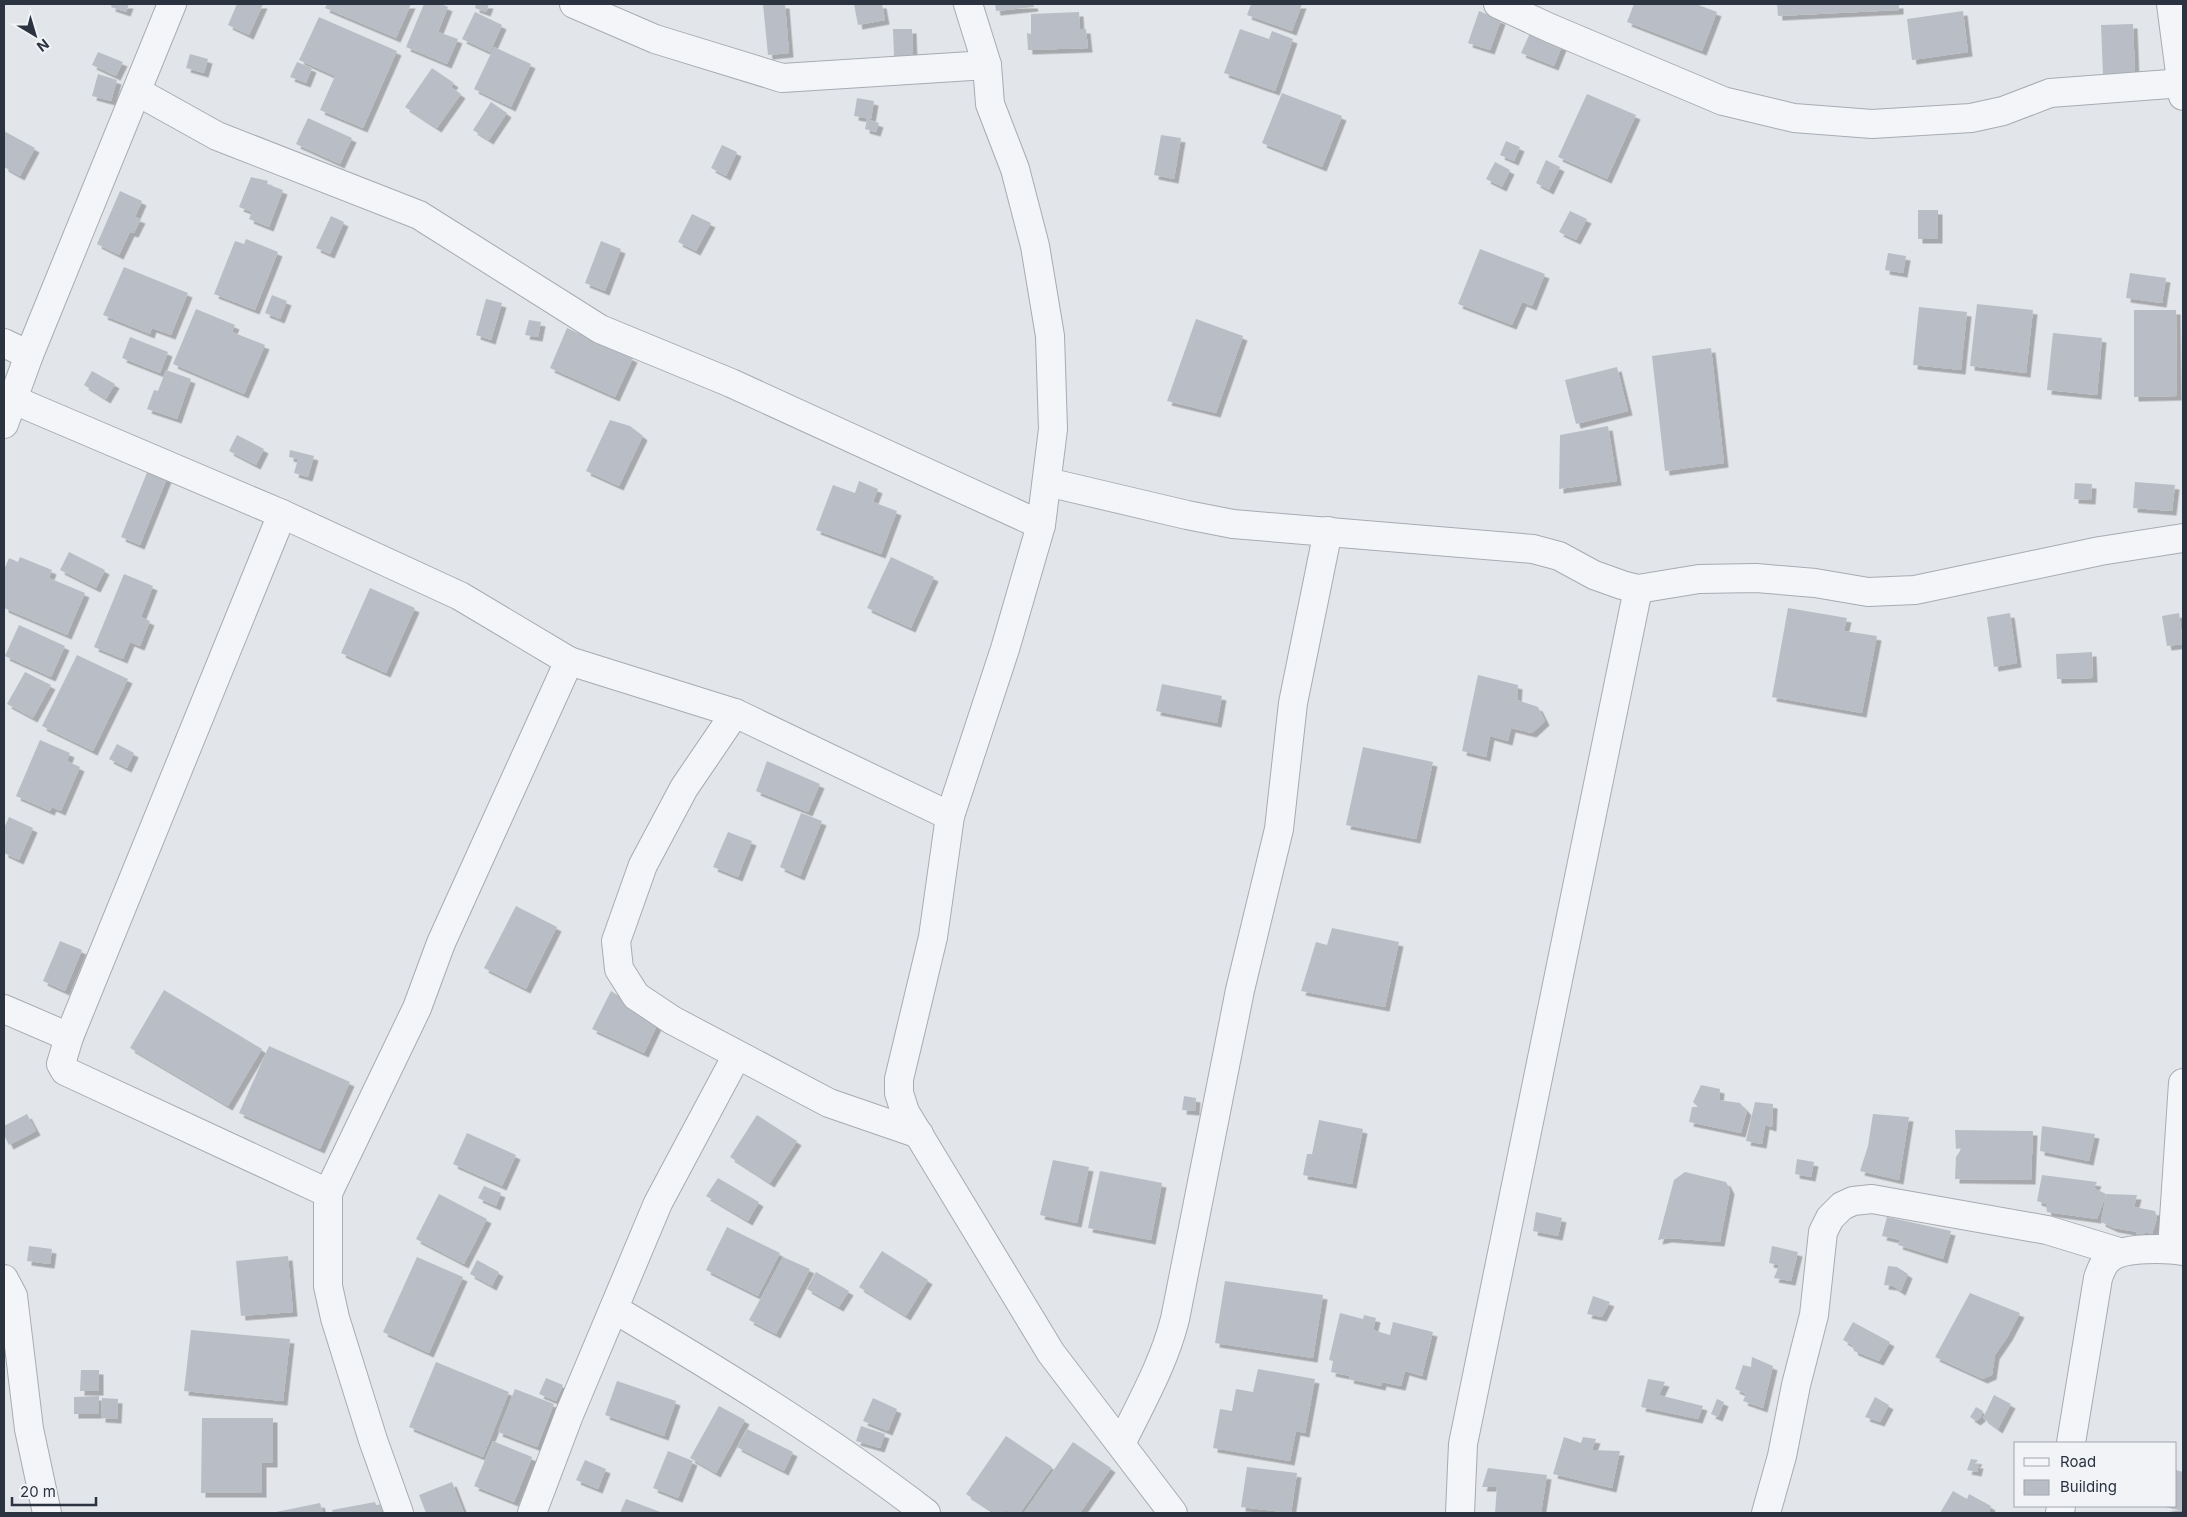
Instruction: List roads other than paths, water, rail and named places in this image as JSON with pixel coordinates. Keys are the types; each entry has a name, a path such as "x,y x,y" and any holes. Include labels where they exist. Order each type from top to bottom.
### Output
{"street":[{"path":"4,424 29,355 138,92 172,4"},
{"path":"574,4 655,40 782,78 988,65"},
{"path":"968,4 988,65 990,104 1015,169 1035,246 1050,336 1053,429 1041,525 1005,649 950,816 933,937 899,1079 899,1093 903,1106 919,1134 1051,1352 1173,1513"},
{"path":"1498,4 1723,102 1794,118 1872,124 1971,118 2003,111 2050,93 2183,88 2171,4"},
{"path":"138,92 217,136 419,215 600,329 731,384 1041,525"},
{"path":"4,343 29,355"},
{"path":"14,400 282,514 460,596 569,661 735,713 950,816"},
{"path":"1047,482 1233,524 1534,549 1559,556 1594,575 1638,589 1698,579 1756,578 1815,583 1868,592 1915,590 2100,551 2183,538"},
{"path":"282,514 61,1059 65,1071 328,1193"},
{"path":"1121,1444 1159,1368 1168,1346 1175,1318 1240,990 1278,829 1293,703 1328,531"},
{"path":"1460,1513 1463,1444 1638,589"},
{"path":"398,1513 335,1318 328,1286 328,1193 418,1008 441,942 569,661"},
{"path":"735,713 684,788 643,865 616,941 619,969 636,996 672,1020 829,1103 919,1134"},
{"path":"4,1009 69,1037"},
{"path":"532,1513 569,1414 658,1203 737,1055"},
{"path":"1766,1513 1782,1456 1796,1385 1814,1315 1823,1232 1830,1218 1842,1206 1852,1201 1872,1198 2047,1230 2119,1252 2178,1250 2183,1083"},
{"path":"2071,1442 2098,1278 2102,1265 2119,1252"},
{"path":"4,1277 13,1296 29,1429 47,1513"},
{"path":"614,1308 746,1387 886,1483 926,1513"}]}
